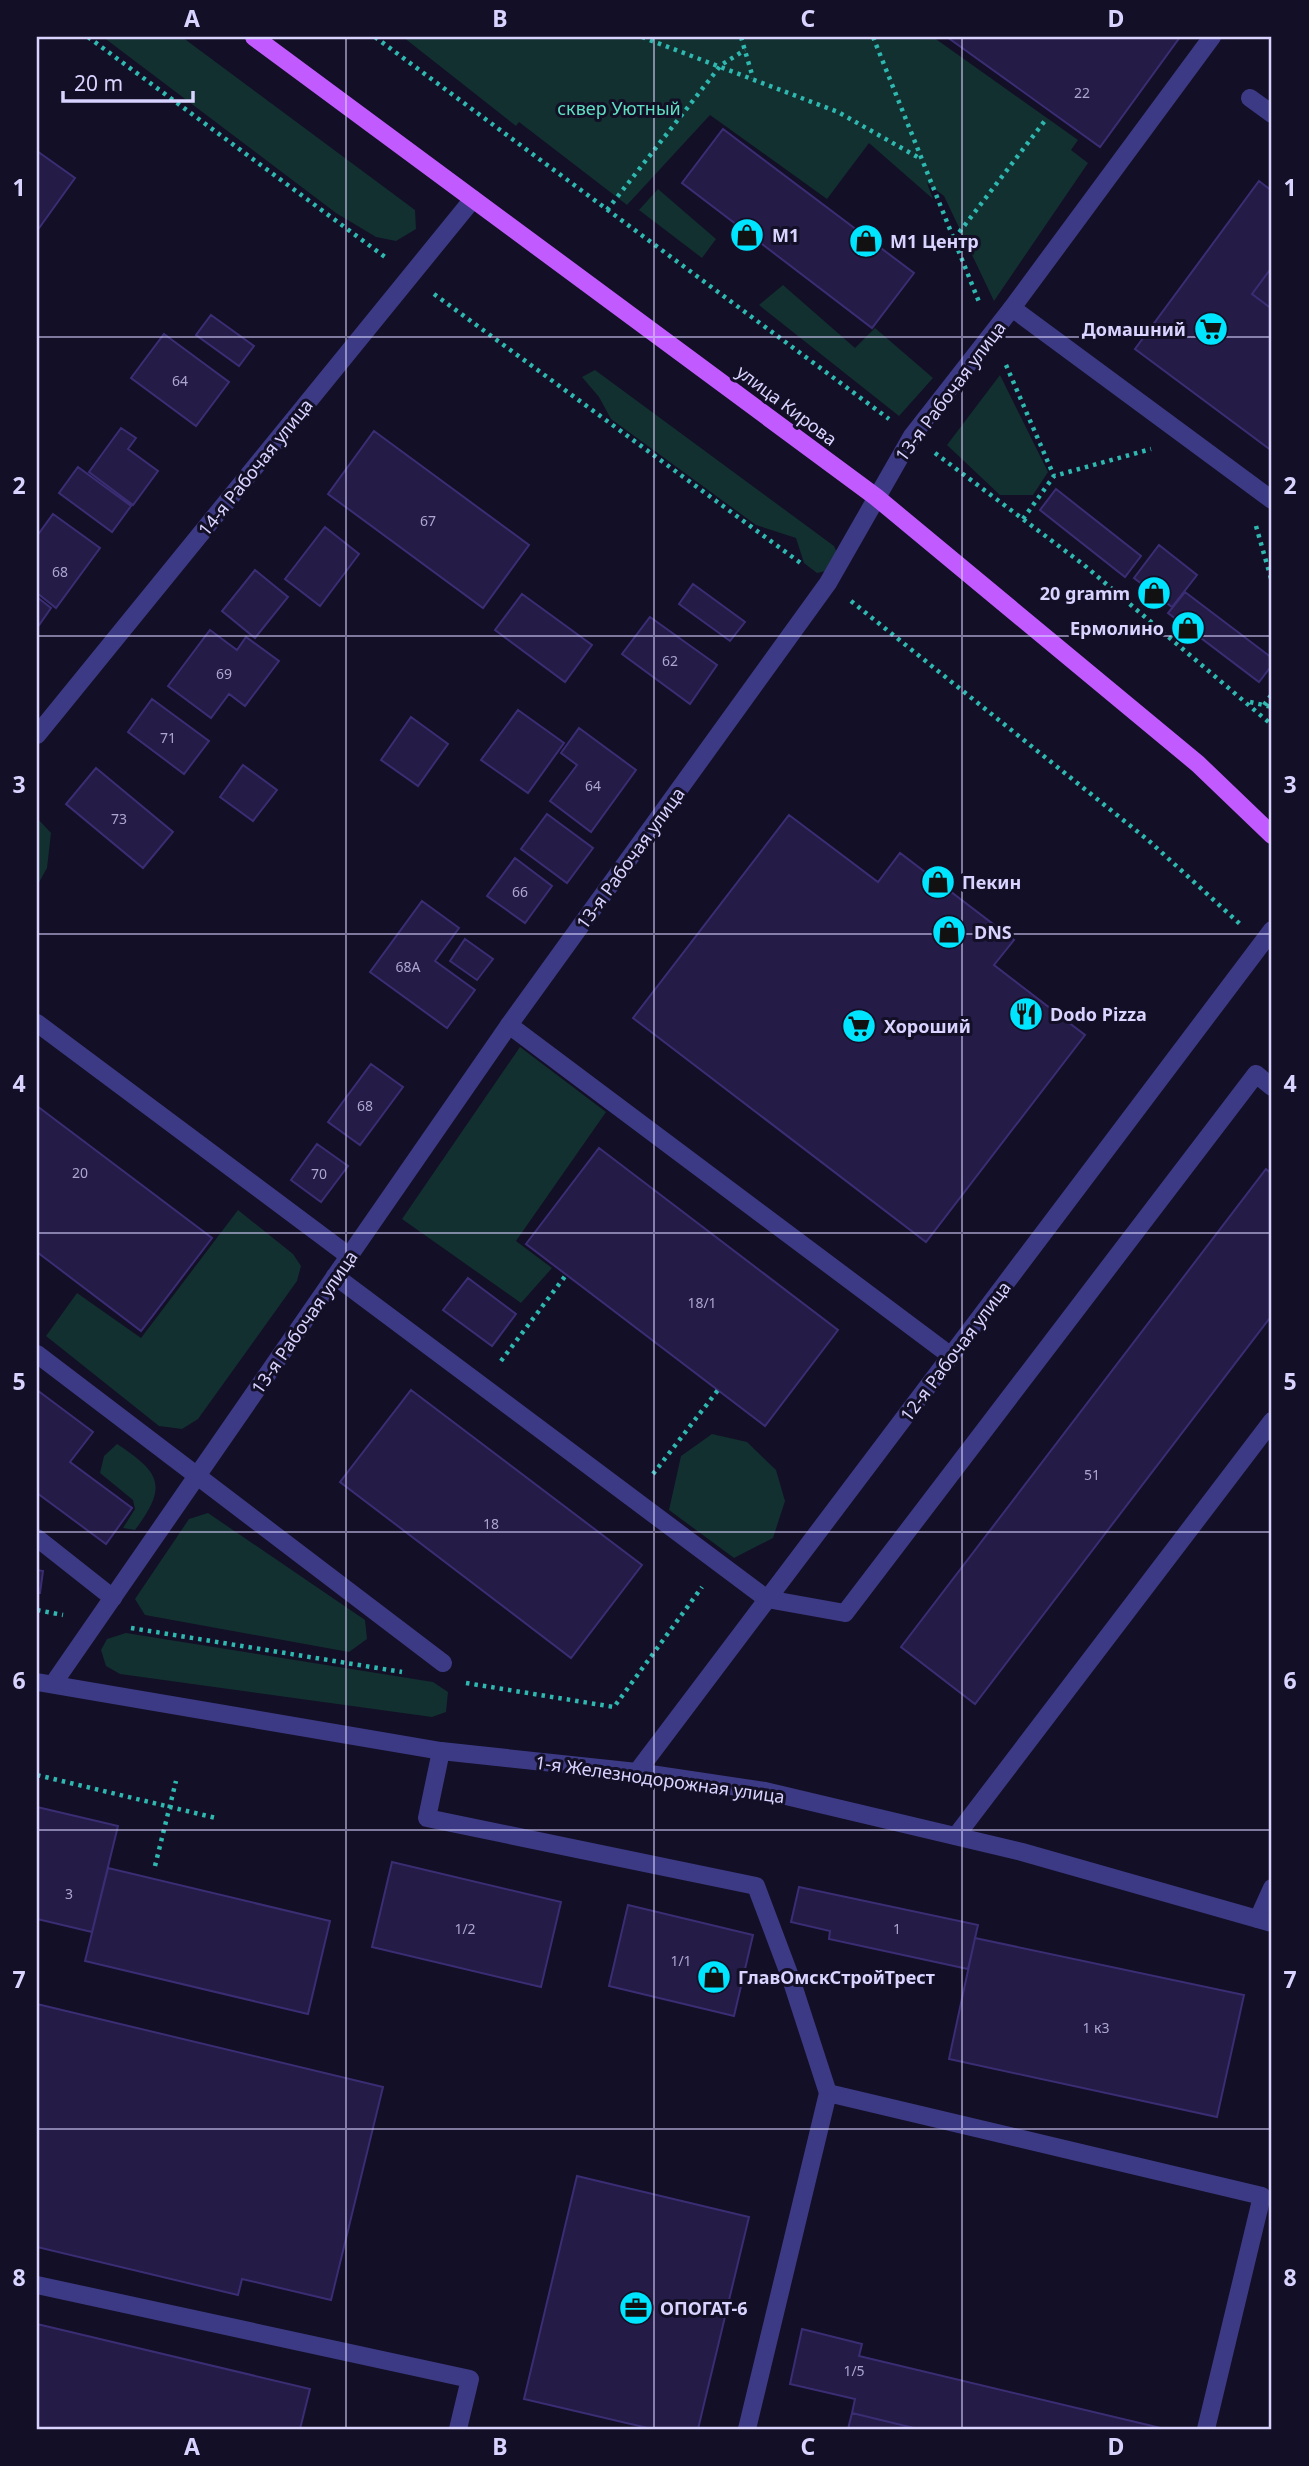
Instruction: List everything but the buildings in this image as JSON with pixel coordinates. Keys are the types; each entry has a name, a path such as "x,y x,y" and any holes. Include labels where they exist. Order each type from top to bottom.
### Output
{"main road":[{"name":"улица Кирова","path":"254,37 876,497 1198,764 1272,835"}],"street":[{"name":"13-я Рабочая улица","path":"45,1683 113,1598 509,1025 828,583 912,436 1012,308 1212,37"},
{"path":"1250,98 1272,114"},
{"name":"14-я Рабочая улица","path":"37,735 473,199"},
{"path":"1012,308 1272,500"},
{"name":"12-я Рабочая улица","path":"637,1772 1267,937"},
{"path":"37,1023 349,1256"},
{"path":"509,1025 951,1356"},
{"path":"335,1276 767,1599 845,1613 1256,1074 1272,1087"},
{"path":"37,1354 443,1663"},
{"path":"956,1836 1272,1421"},
{"path":"37,1538 113,1598"},
{"name":"1-я Железнодорожная улица","path":"45,1683 441,1751 637,1772 765,1791 956,1836 1265,1921"},
{"path":"441,1751 428,1818 756,1886 791,1979 828,2093 747,2429"},
{"path":"1265,1921 1272,1888"},
{"path":"828,2093 1262,2196 1206,2429"},
{"path":"37,2285 470,2379 458,2429"}],"path":[{"path":"88,37 828,583 1267,937"},
{"path":"375,37 1084,565 1249,701 1272,724"},
{"path":"642,37 838,112 922,160"},
{"path":"741,37 753,78"},
{"path":"873,37 953,240 1054,476"},
{"path":"607,210 721,65 745,50"},
{"path":"953,240 1047,118"},
{"path":"1023,519 1054,476 1189,439"},
{"path":"1264,705 1272,694"},
{"path":"1249,701 1272,707"},
{"path":"482,1387 566,1275"},
{"path":"634,1500 718,1390"},
{"path":"37,1776 216,1818"},
{"path":"37,1784 44,1777"},
{"path":"155,1866 176,1781"}],"green space":[{"path":"103,37 182,37 415,210 416,229 396,241 376,237 336,213"},
{"name":"сквер Уютный","path":"403,37 933,37 1078,140 1071,150 1088,163 994,301 944,196 927,183 933,199 869,143 827,199 710,115 627,205 519,122 516,126"},
{"path":"658,189 716,239 702,258 639,210"},
{"path":"783,285 855,348 875,328 933,378 899,416 759,305"},
{"path":"595,370 834,546 838,555 830,570 817,573 804,563 796,538 756,525 611,419 599,397 582,377"},
{"path":"1000,375 1048,472 1033,495 1000,495 947,445"},
{"path":"37,818 51,833 47,868 37,886"},
{"path":"520,1047 606,1112 516,1241 552,1268 521,1303 402,1219"},
{"path":"238,1210 293,1254 301,1266 297,1281 198,1419 182,1429 159,1426 46,1336 77,1293 141,1338"},
{"path":"712,1434 747,1442 776,1470 785,1501 773,1538 734,1558 669,1510 681,1456"},
{"path":"117,1444 143,1463 155,1481 152,1502 135,1530 123,1528 135,1509 133,1500 100,1473 104,1456"},
{"path":"208,1513 365,1620 367,1639 349,1652 145,1615 135,1599 189,1519"},
{"path":"126,1633 433,1682 448,1692 446,1712 432,1717 120,1674 106,1666 101,1650 107,1639"}],"place":[{"name":"М1","path":"747,235"},
{"name":"М1 Центр","path":"866,241"},
{"name":"Домашний","path":"1211,329"},
{"name":"20 gramm","path":"1154,593"},
{"name":"Ермолино","path":"1188,628"},
{"name":"Пекин","path":"938,882"},
{"name":"DNS","path":"949,932"},
{"name":"Dodo Pizza","path":"1026,1014"},
{"name":"Хороший","path":"859,1026"},
{"name":"ГлавОмскСтройТрест","path":"714,1977"},
{"name":"ОПОГАТ-6","path":"636,2308"}]}
